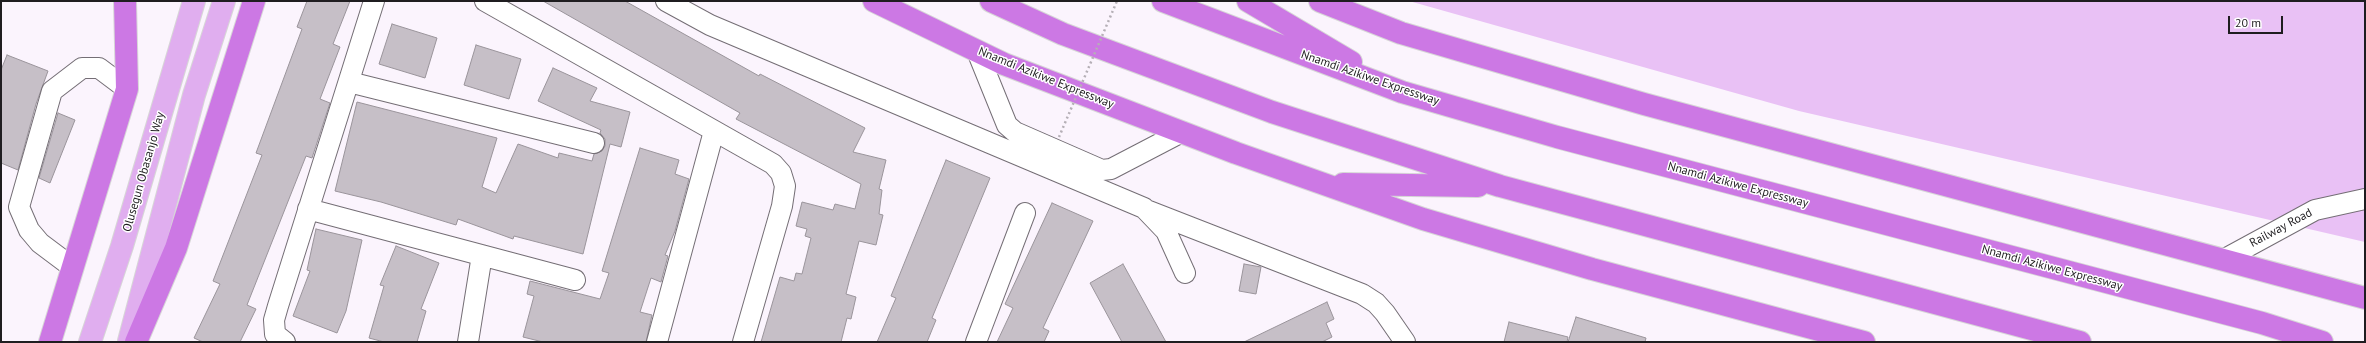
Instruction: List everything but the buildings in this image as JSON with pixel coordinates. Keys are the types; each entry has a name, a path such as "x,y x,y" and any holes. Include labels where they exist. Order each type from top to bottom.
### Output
{"highway":[{"path":"50,342 127,89 125,1"},
{"path":"136,342 176,248 254,1"},
{"name":"Nnamdi Azikiwe Expressway","path":"874,1 1004,64 1323,184 1423,218 1577,265 1864,342"},
{"path":"990,1 1062,34 1272,112 1500,186 2080,342"},
{"name":"Nnamdi Azikiwe Expressway","path":"1163,1 1402,92 1557,137 2262,323 2322,342"},
{"path":"1248,1 1402,92"},
{"path":"1320,1 1401,32 1644,104 2365,298"},
{"path":"1323,184 1500,186"}],"main road":[{"name":"Olusegun Obasanjo Way","path":"90,342 122,246 194,1"},
{"path":"129,342 194,95 224,1"}],"street":[{"path":"285,342 275,334 274,320 374,1"},
{"path":"485,1 773,164 781,173 785,186 782,206 743,342"},
{"path":"666,1 710,25 1144,208 1362,294 1376,303 1386,313 1405,342"},
{"path":"977,51 1007,125 1015,132 1102,170 1111,169 1182,132"},
{"path":"72,267 40,243 29,230 19,207 52,91 82,68 99,68 127,89"},
{"path":"349,82 594,143"},
{"path":"657,342 714,131"},
{"name":"Railway Road","path":"2223,260 2315,210 2365,199"},
{"path":"1144,208 1166,231 1185,273"},
{"path":"308,210 575,280"},
{"path":"976,342 1025,213"},
{"path":"468,342 482,255"}],"path":[{"path":"1059,137 1117,1"}],"shaded area":[{"path":"1409,1 2365,1 2365,242 1799,111"}]}
